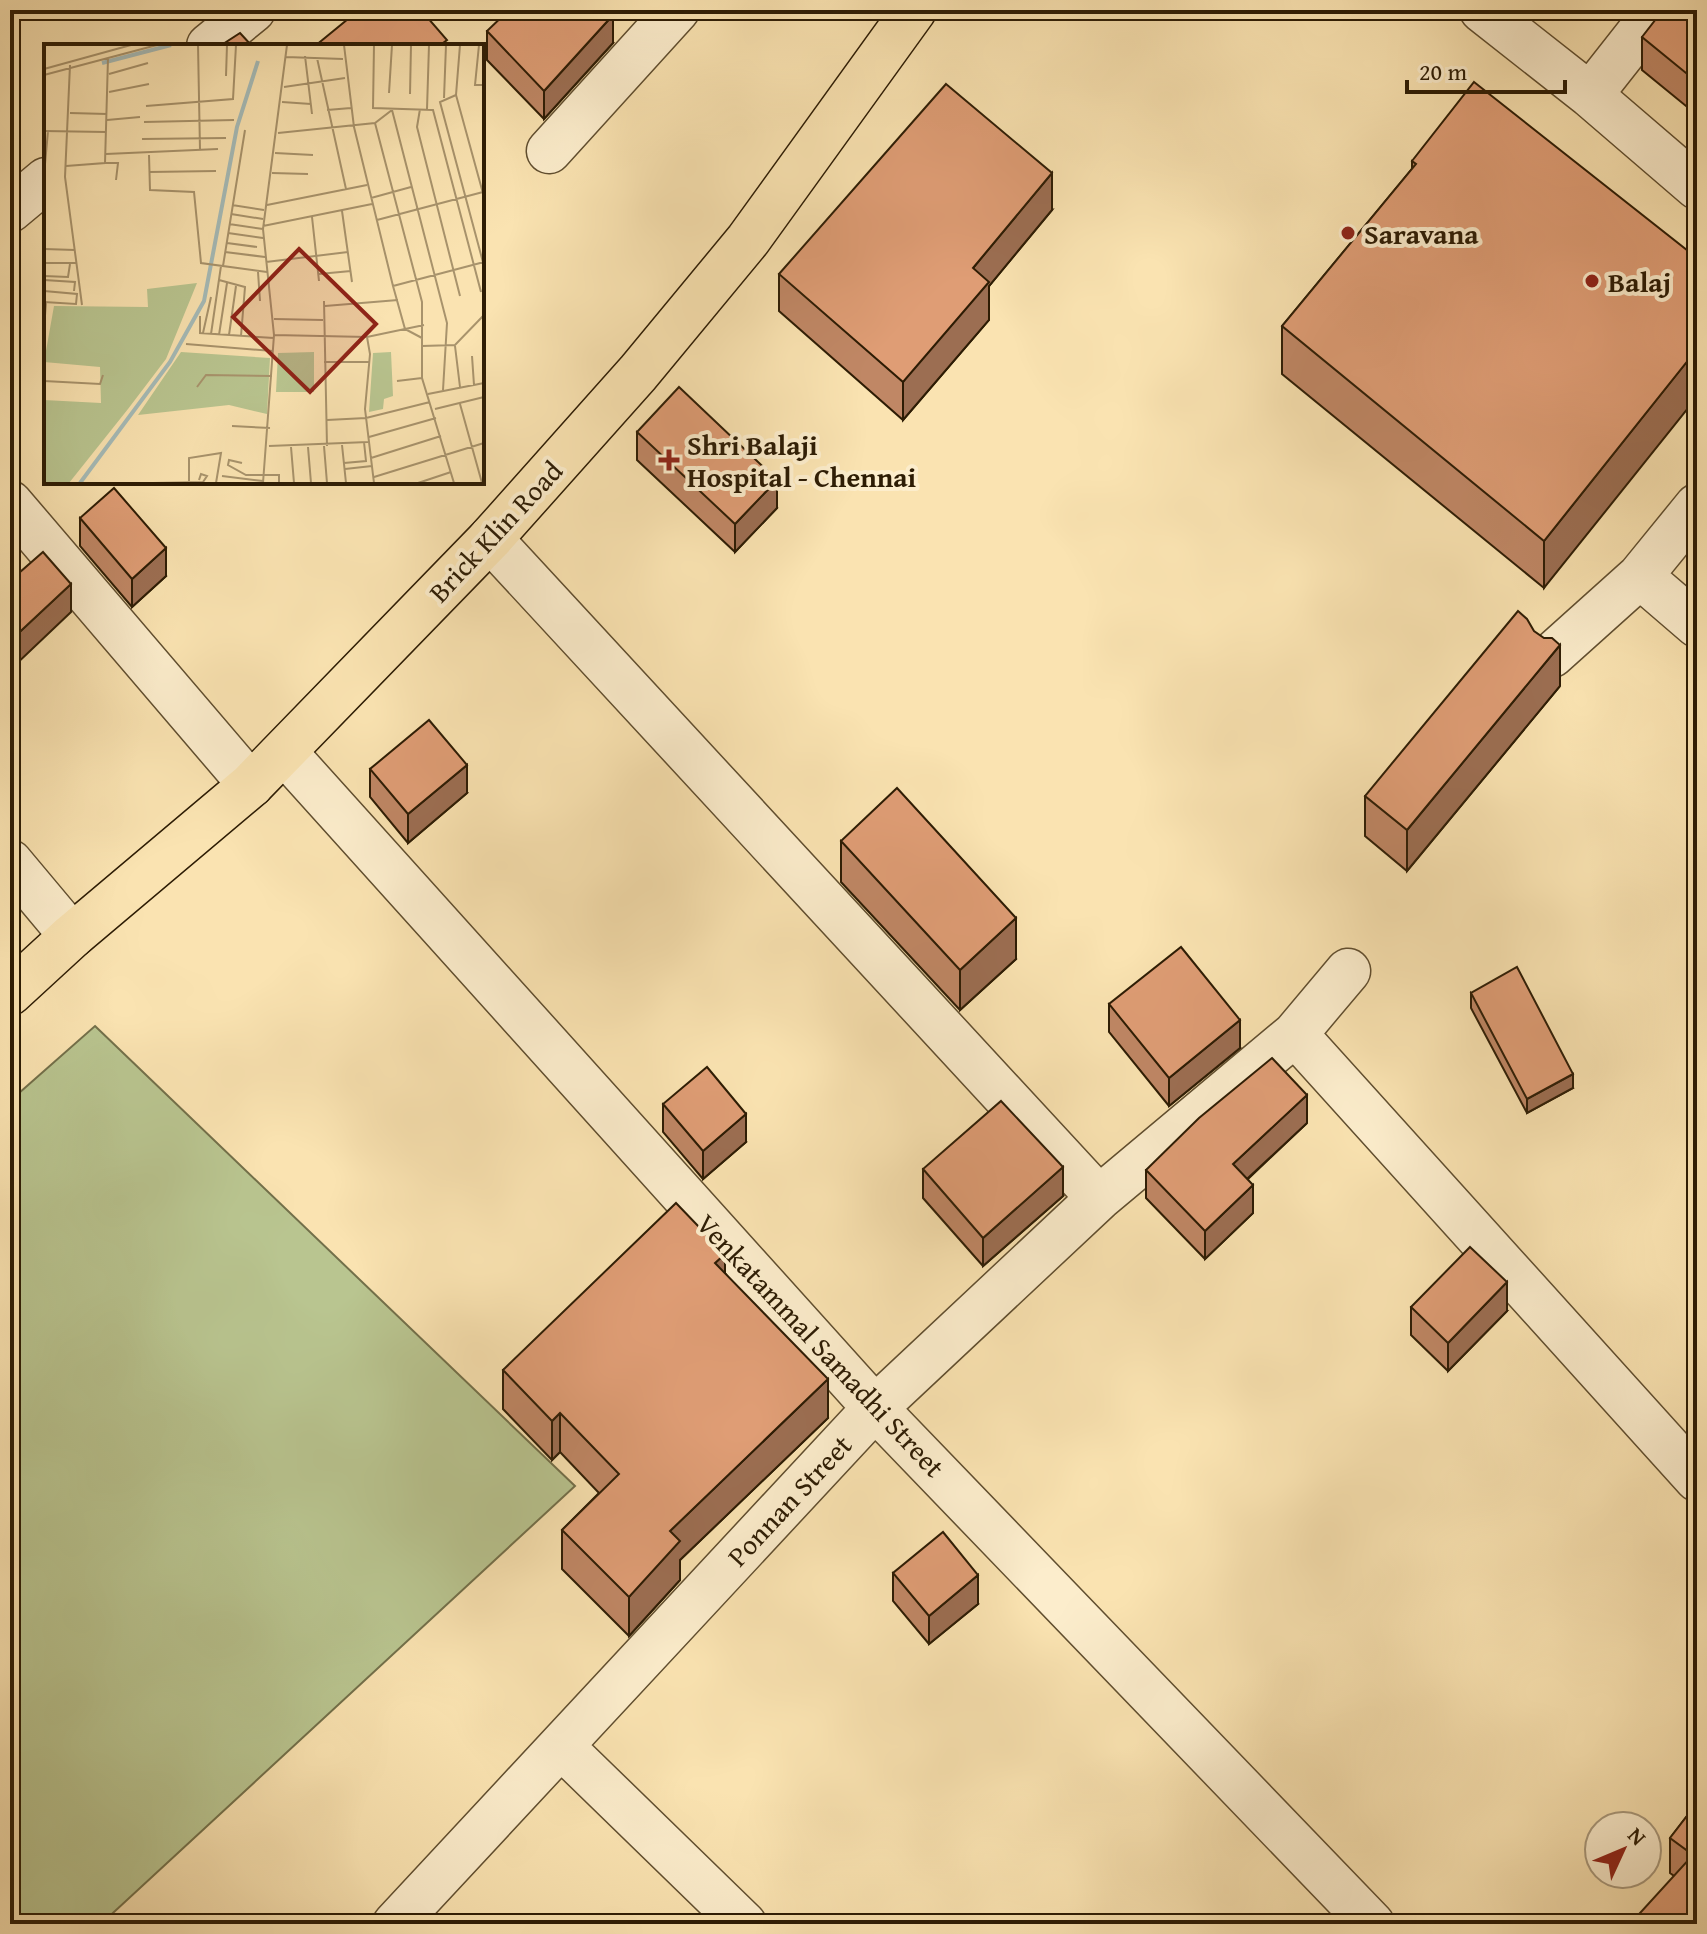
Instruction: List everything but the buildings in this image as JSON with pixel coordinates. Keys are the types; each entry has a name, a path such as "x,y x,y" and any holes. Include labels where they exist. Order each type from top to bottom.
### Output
{"main road":[{"name":"Brick Klin Road","path":"10,993 285,753 490,539 638,373 748,240 914,10"}],"street":[{"path":"211,44 253,10"},
{"path":"549,151 677,10"},
{"path":"1482,10 1590,95 1697,187"},
{"path":"1590,95 1657,10"},
{"path":"10,210 44,182"},
{"path":"10,503 251,785"},
{"path":"1552,655 1640,576 1697,506"},
{"path":"490,539 1099,1198"},
{"path":"1640,576 1697,625"},
{"name":"Venkatammal Samadhi Street","path":"285,753 875,1408 1372,1924"},
{"path":"10,862 72,936"},
{"name":"Ponnan Street","path":"395,1924 875,1408 1099,1198 1295,1034 1348,971"},
{"path":"1295,1034 1697,1479"},
{"path":"562,1747 744,1924"}],"green space":[{"path":"95,1026 575,1486 101,1924 10,1924 10,1101"}],"place":[{"name":"Saravana","path":"1348,233"},
{"name":"Balaj","path":"1592,281"},
{"name":"Shri Balaji Hospital - Chennai","path":"669,460"}]}
